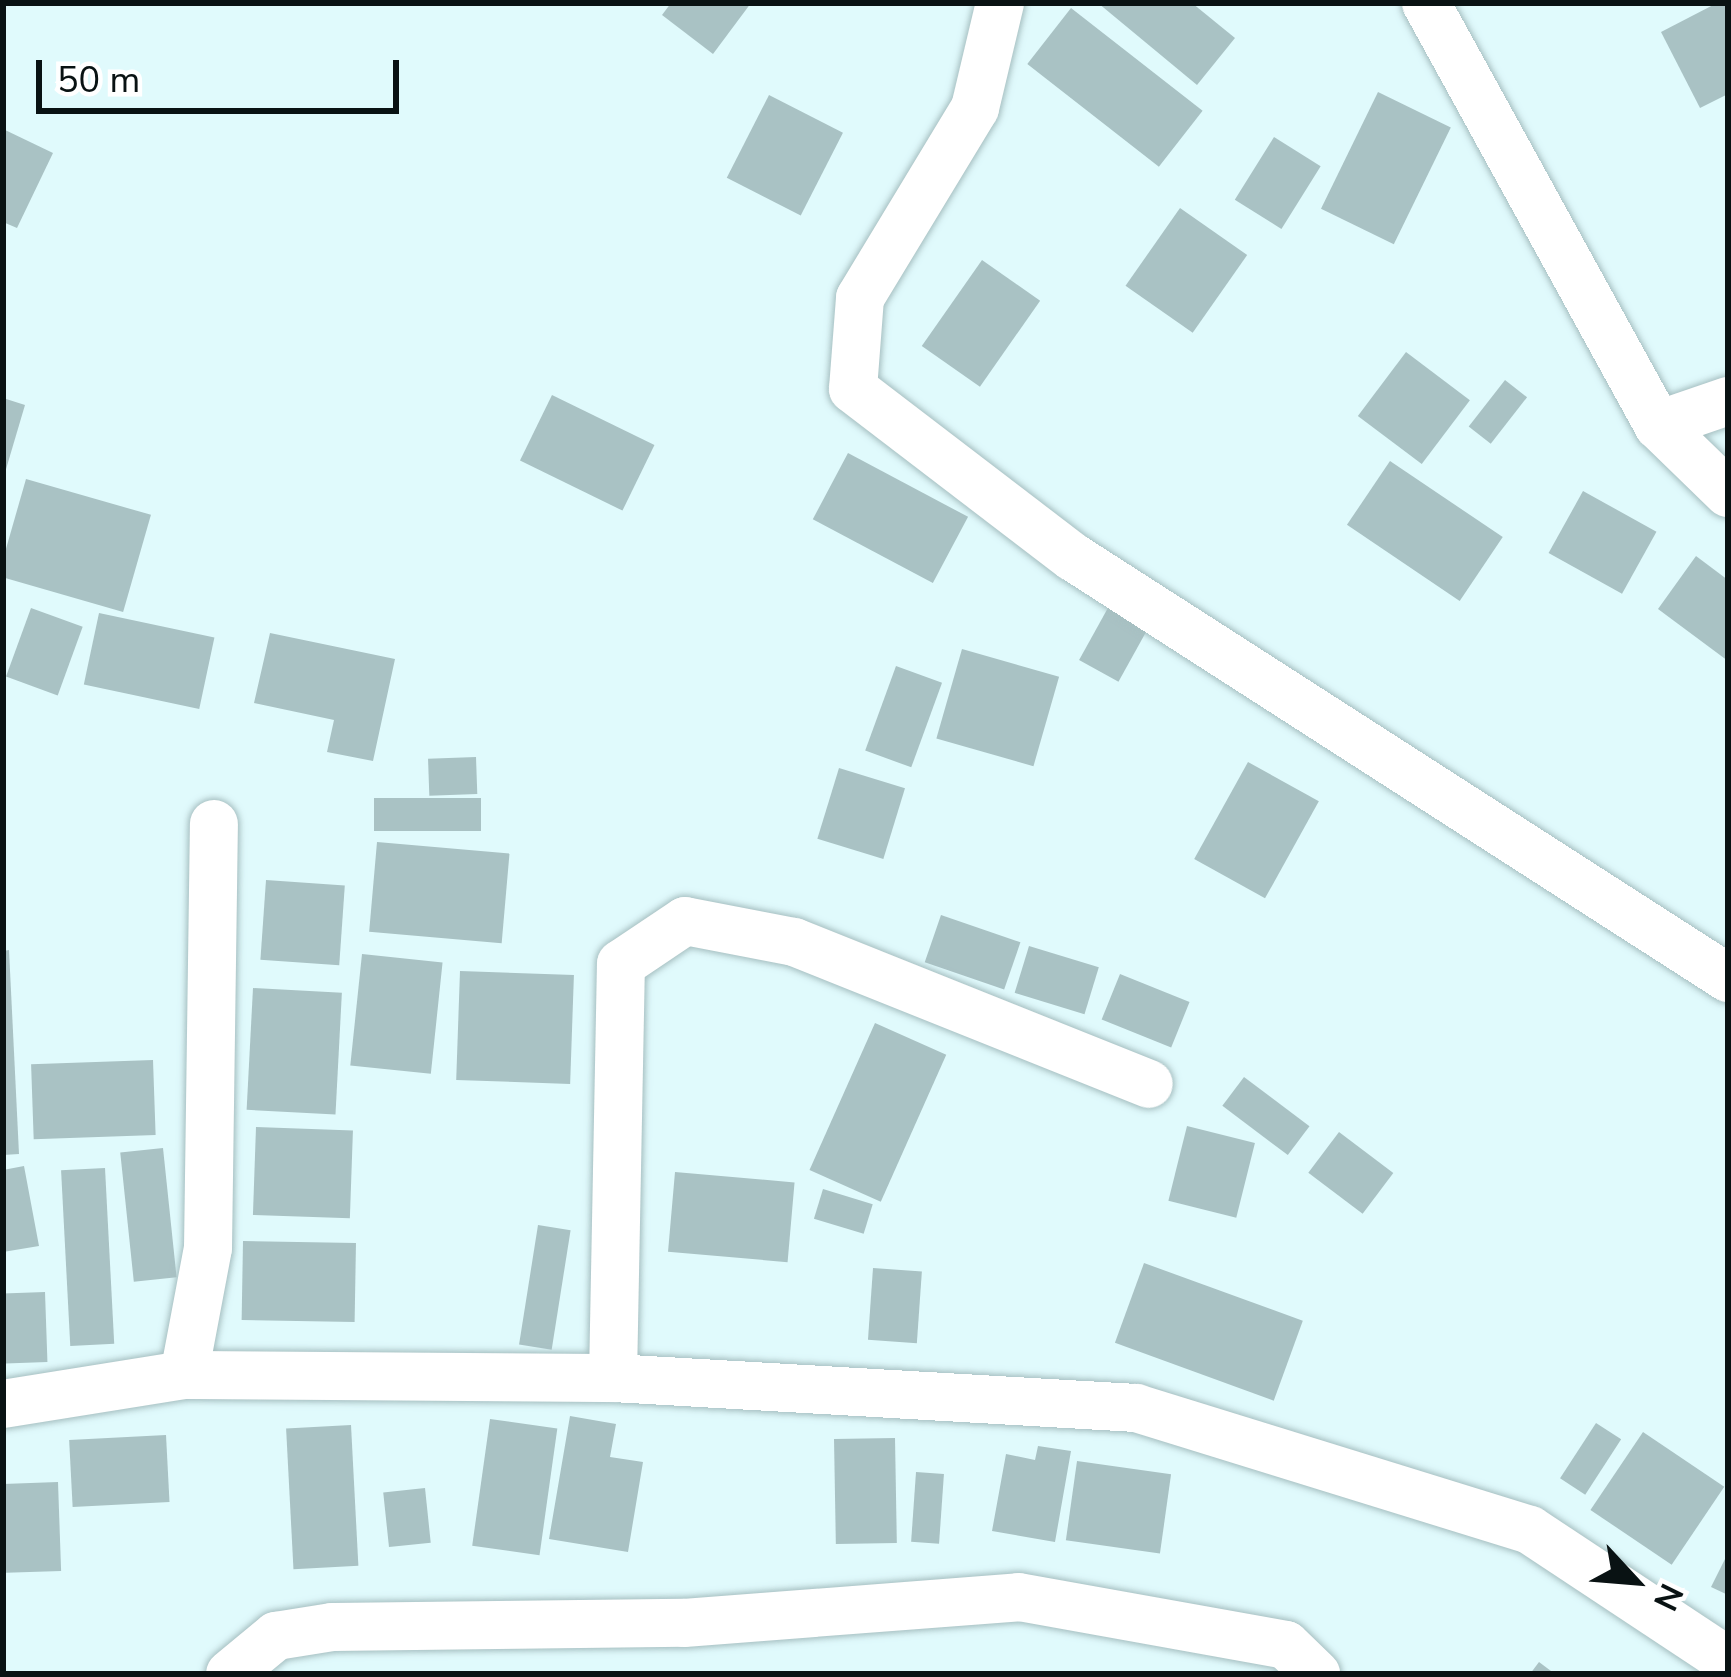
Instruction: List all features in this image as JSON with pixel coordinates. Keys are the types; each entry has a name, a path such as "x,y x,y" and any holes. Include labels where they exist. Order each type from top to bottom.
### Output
{"street":[{"path":"1000,3 975,108 860,298 853,389 1073,556 1728,978"},
{"path":"1426,3 1658,425 1728,494"},
{"path":"1658,425 1728,401"},
{"path":"184,1375 208,1248 214,824"},
{"path":"613,1378 621,964 685,921 794,942 1148,1084"},
{"path":"3,1404 184,1375 613,1378 1136,1408 1530,1530 1728,1661"},
{"path":"230,1674 276,1636 332,1627 706,1622 1019,1597 1286,1645 1316,1674"}],"building":[{"path":"671,3 751,3 713,54 662,15"},
{"path":"1098,3 1192,3 1235,38 1197,85"},
{"path":"1717,3 1728,3 1728,94 1700,108 1661,32"},
{"path":"1071,8 1203,111 1159,167 1027,64"},
{"path":"1378,92 1451,128 1394,244 1321,209"},
{"path":"769,95 843,133 801,216 727,178"},
{"path":"3,129 53,153 17,228 3,222"},
{"path":"1274,137 1321,166 1281,229 1235,200"},
{"path":"1180,208 1247,255 1193,333 1126,286"},
{"path":"982,260 1040,301 980,387 922,346"},
{"path":"1406,352 1470,400 1422,464 1358,416"},
{"path":"1505,380 1527,397 1491,444 1469,426"},
{"path":"552,395 654,445 622,511 520,461"},
{"path":"3,398 25,405 4,476 3,476"},
{"path":"848,453 968,517 933,583 813,519"},
{"path":"1390,461 1503,537 1460,601 1347,525"},
{"path":"26,479 151,515 123,612 3,577 3,559"},
{"path":"1583,491 1656,532 1622,594 1549,553"},
{"path":"1696,556 1728,580 1728,661 1658,609"},
{"path":"1114,597 1153,619 1118,682 1079,660"},
{"path":"31,608 83,627 58,695 6,677"},
{"path":"99,613 214,638 199,709 84,684"},
{"path":"270,633 395,659 373,761 327,752 334,720 254,703"},
{"path":"962,649 1059,677 1033,766 936,738"},
{"path":"896,666 942,683 911,767 865,751"},
{"path":"476,757 477,794 429,796 428,759"},
{"path":"1248,762 1319,801 1265,898 1194,859"},
{"path":"839,768 905,788 883,859 817,839"},
{"path":"374,798 481,798 481,831 374,831"},
{"path":"377,842 509,854 502,943 369,932"},
{"path":"266,880 345,886 339,965 260,960"},
{"path":"941,915 1020,942 1004,990 925,962"},
{"path":"1029,946 1099,967 1084,1014 1015,993"},
{"path":"9,950 19,1154 3,1155 3,951"},
{"path":"362,954 443,962 431,1074 350,1065"},
{"path":"460,971 574,975 570,1084 456,1080"},
{"path":"1120,974 1190,1002 1171,1048 1102,1019"},
{"path":"253,988 342,993 335,1114 247,1110"},
{"path":"875,1023 946,1055 881,1202 810,1170"},
{"path":"153,1060 156,1135 34,1139 31,1064"},
{"path":"1244,1077 1309,1126 1288,1155 1222,1106"},
{"path":"1187,1126 1255,1143 1236,1218 1168,1201"},
{"path":"256,1127 353,1130 350,1218 253,1215"},
{"path":"1339,1132 1393,1173 1363,1214 1308,1173"},
{"path":"163,1148 177,1277 134,1282 120,1152"},
{"path":"24,1166 39,1246 3,1252 3,1170"},
{"path":"105,1168 114,1344 70,1346 61,1170"},
{"path":"675,1172 795,1182 788,1262 668,1252"},
{"path":"823,1189 873,1204 864,1234 814,1219"},
{"path":"538,1225 571,1230 552,1350 519,1345"},
{"path":"243,1241 356,1243 355,1322 242,1320"},
{"path":"1144,1263 1303,1321 1274,1401 1115,1343"},
{"path":"873,1268 922,1271 917,1343 868,1340"},
{"path":"45,1292 47,1362 5,1363 3,1293"},
{"path":"570,1416 616,1424 610,1457 643,1462 628,1552 549,1539"},
{"path":"490,1419 557,1428 540,1555 472,1546"},
{"path":"1596,1423 1621,1439 1585,1495 1560,1478"},
{"path":"351,1425 358,1566 293,1569 286,1428"},
{"path":"1643,1432 1724,1487 1672,1565 1590,1510"},
{"path":"166,1435 170,1502 73,1507 69,1440"},
{"path":"895,1438 897,1543 836,1544 834,1439"},
{"path":"1038,1446 1071,1451 1055,1542 992,1531 1006,1454 1035,1460"},
{"path":"1077,1461 1171,1474 1160,1553 1066,1540"},
{"path":"916,1472 944,1474 939,1544 911,1542"},
{"path":"58,1482 61,1571 6,1573 3,1484"},
{"path":"425,1488 431,1543 389,1547 383,1492"},
{"path":"1728,1553 1728,1595 1711,1587"},
{"path":"1539,1662 1555,1674 1530,1674"}]}
